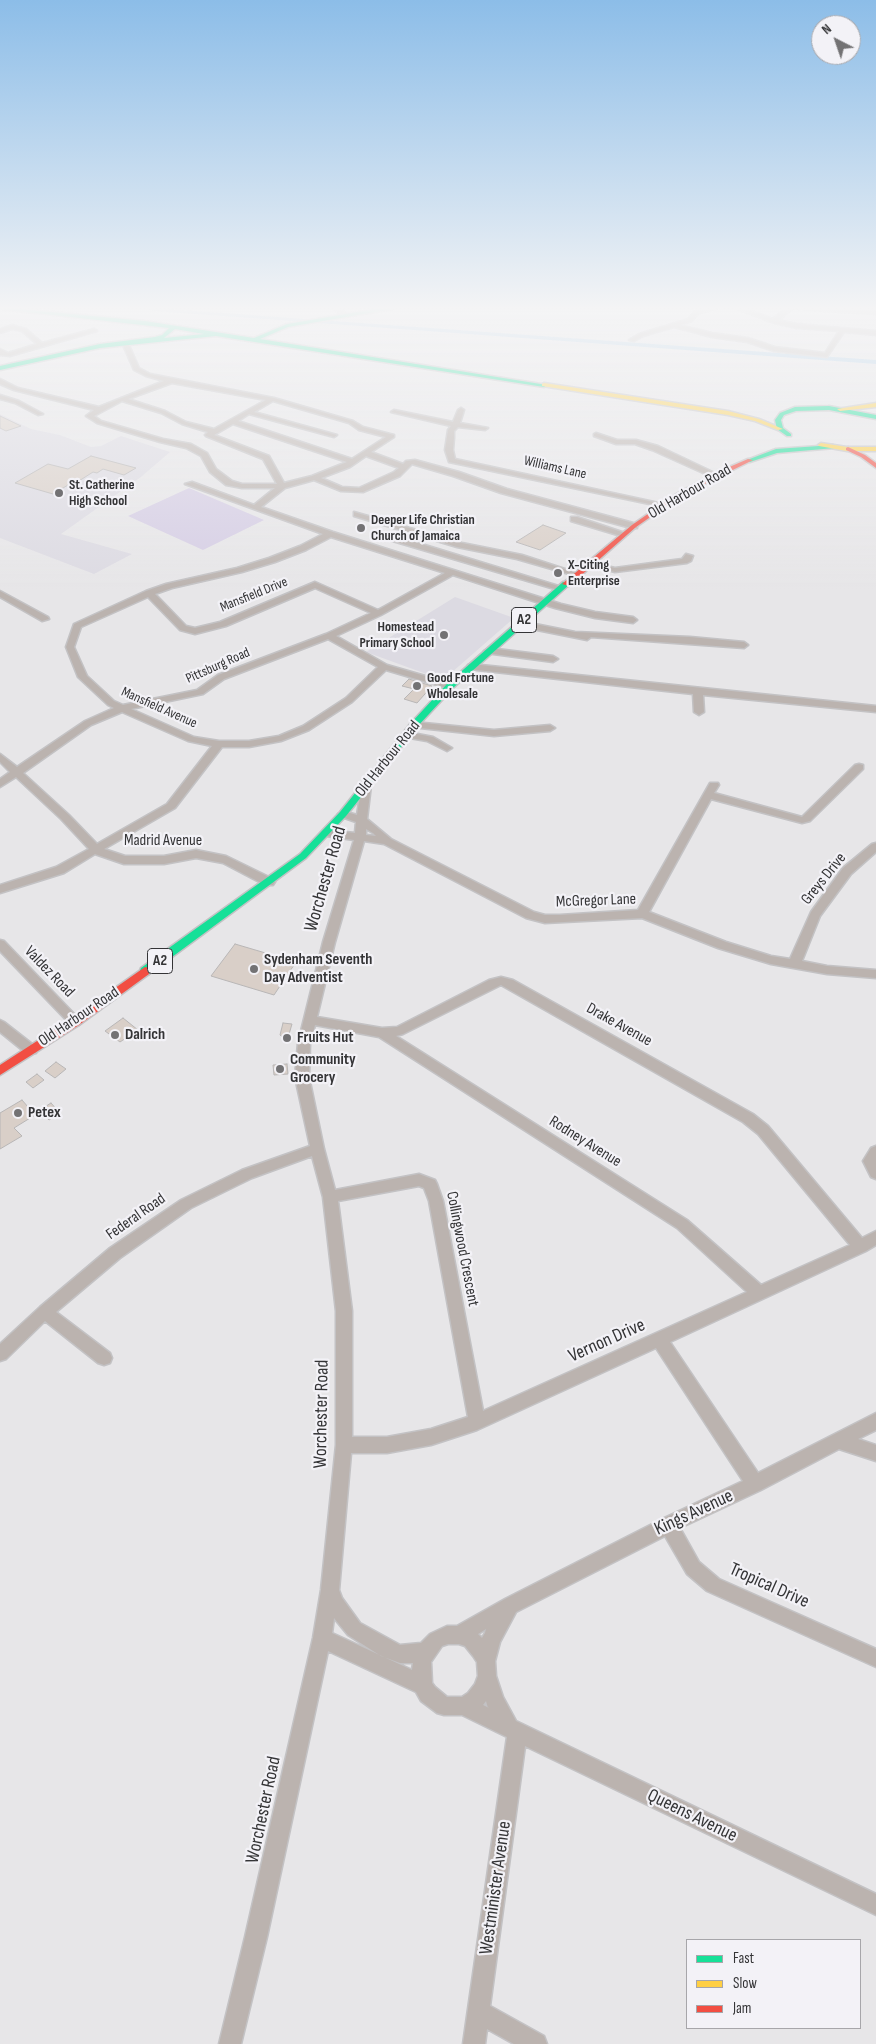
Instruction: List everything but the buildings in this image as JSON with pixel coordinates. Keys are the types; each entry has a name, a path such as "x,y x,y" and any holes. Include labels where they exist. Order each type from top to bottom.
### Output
{"main road":[{"path":"659,402 728,413 757,420 805,441 833,447 847,449 876,448"},
{"path":"728,413 760,415 810,408 840,409 876,405"},
{"path":"840,409 876,417"},
{"path":"776,451 783,443 782,431 778,420 786,412"},
{"name":"Old Harbour Road","path":"0,1071 75,1022 270,882 303,856 343,814 414,725 450,686 576,574 634,526 664,505 715,475 743,462 776,451 806,447 833,447"},
{"path":"847,449 863,456 876,466"}],"street":[{"path":"19,402 40,414"},
{"path":"72,402 100,409"},
{"path":"115,402 89,416 100,422 162,441 201,438 266,458 282,486"},
{"path":"133,402 163,412 184,423 201,438 204,454 213,470 229,483 242,486 282,486 315,478 332,472 392,436 361,429 346,420 284,402"},
{"path":"201,438 266,402"},
{"path":"456,425 461,410"},
{"path":"248,412 334,435"},
{"path":"394,412 456,425 485,428"},
{"path":"232,421 352,461"},
{"name":"Williams Lane","path":"456,425 452,430 450,438 449,450 452,460 664,505"},
{"path":"596,435 616,442 636,442 655,448 715,475"},
{"path":"366,453 404,467"},
{"path":"315,478 341,489 360,490 398,474 412,462 456,474 504,491 634,526"},
{"path":"189,484 330,534 558,606 633,620"},
{"path":"255,508 282,486"},
{"path":"357,514 460,545 519,556 576,574"},
{"path":"574,519 624,534"},
{"name":"Mansfield Avenue","path":"330,534 303,548 272,560 150,593 77,626 70,647 83,677 111,703 125,707 191,739 219,744 249,744 281,738 306,728 349,700 384,667"},
{"path":"389,536 561,588"},
{"path":"590,564 615,570 684,561 689,556"},
{"name":"Pittsburg Road","path":"0,784 88,723 125,707 200,692 221,678 242,668 276,658 378,613 451,573"},
{"name":"Mansfield Drive","path":"150,593 183,628 195,631 238,618 315,584 378,613"},
{"path":"0,594 45,619"},
{"path":"520,624 578,634 618,645"},
{"path":"578,634 744,645"},
{"path":"329,636 384,667 450,686"},
{"path":"489,651 505,655 554,659"},
{"path":"471,667 876,709"},
{"path":"698,692 699,712"},
{"path":"414,725 494,733 550,728"},
{"path":"407,734 430,739 446,748"},
{"path":"0,890 60,870 171,806 219,744"},
{"name":"Madrid Avenue","path":"0,757 65,816 97,850 124,860 164,860 196,854 226,860 270,882"},
{"path":"708,795 802,820 806,819 859,767"},
{"name":"Worchester Road","path":"230,2044 256,1937 322,1638 330,1590 344,1445 344,1311 330,1197 317,1149 302,1077 304,1043 329,942 362,830 366,785"},
{"path":"642,914 714,785"},
{"path":"343,814 362,830"},
{"path":"326,833 362,830"},
{"name":"McGregor Lane","path":"362,830 377,831 387,841"},
{"name":"McGregor Lane","path":"362,830 530,915 545,919 560,919 642,914 722,945 794,965 876,974"},
{"name":"Greys Drive","path":"794,965 815,915 847,871 876,846"},
{"name":"Valdez Road","path":"0,944 75,1022"},
{"name":"Drake Avenue","path":"310,1020 382,1033 399,1031 493,983 501,981 509,983 748,1118 763,1130 861,1246"},
{"path":"0,1024 31,1050"},
{"name":"Rodney Avenue","path":"382,1033 682,1224 759,1293"},
{"name":"Federal Road","path":"0,1354 45,1312 115,1253 186,1204 247,1174 317,1149"},
{"path":"876,1152 870,1161 876,1173"},
{"name":"Collingwood Crescent","path":"330,1197 419,1180 430,1184 436,1201 478,1422"},
{"name":"Vernon Drive","path":"344,1445 387,1445 431,1437 478,1422 876,1238"},
{"path":"45,1312 104,1358"},
{"path":"659,1339 755,1484"},
{"name":"Kings Avenue","path":"459,1635 511,1605 668,1525 755,1484 876,1421"},
{"path":"838,1441 876,1453"},
{"name":"Tropical Drive","path":"668,1525 693,1568 713,1585 876,1658"},
{"path":"330,1590 335,1604 354,1629 400,1654 414,1654 427,1650"},
{"name":"Kings Avenue","path":"487,1668 491,1639 500,1620 511,1605"},
{"path":"487,1668 483,1689 475,1700 463,1706 454,1708 440,1704 428,1694 423,1685 422,1661 427,1650 436,1640 447,1635 459,1635 471,1640 480,1649 487,1668 495,1701 513,1730"},
{"path":"322,1638 423,1685"},
{"name":"Queens Avenue","path":"463,1706 876,1904"},
{"name":"Westminister Avenue","path":"474,2044 513,1730"},
{"path":"479,2012 536,2044"}],"shaded area":[{"name":"St. Catherine High School","path":"0,414 31,429 60,435 91,447 101,446 121,436 170,452 141,477 61,534 132,554 94,574 0,538"},
{"path":"189,488 264,520 203,550 128,516"},
{"name":"Homestead Primary School","path":"455,597 514,618 443,680 366,652"}],"traffic: fast":[{"path":"789,435 780,429 778,420 782,414 795,409 829,408 876,417"},
{"path":"750,460 776,451 833,447"},
{"path":"145,971 303,856 343,814 414,725 450,686 566,584"}],"traffic: slow":[{"path":"658,402 728,413 757,420 780,429"},
{"path":"840,409 876,405"},
{"path":"821,445 847,449 876,449"}],"traffic: jam":[{"path":"848,449 863,456 876,466"},
{"path":"566,584 634,526 680,494 715,475 750,460"},
{"path":"0,1071 75,1022 145,971"}],"place":[{"name":"St. Catherine High School","path":"59,493"},
{"name":"Deeper Life Christian Church of Jamaica","path":"361,528"},
{"name":"X-Citing Enterprise","path":"558,573"},
{"name":"Homestead Primary School","path":"444,635"},
{"name":"Good Fortune Wholesale","path":"417,686"},
{"name":"Sydenham Seventh Day Adventist","path":"254,969"},
{"name":"Dalrich","path":"115,1035"},
{"name":"Fruits Hut","path":"287,1038"},
{"name":"Community Grocery","path":"280,1069"},
{"name":"Petex","path":"18,1113"}]}
